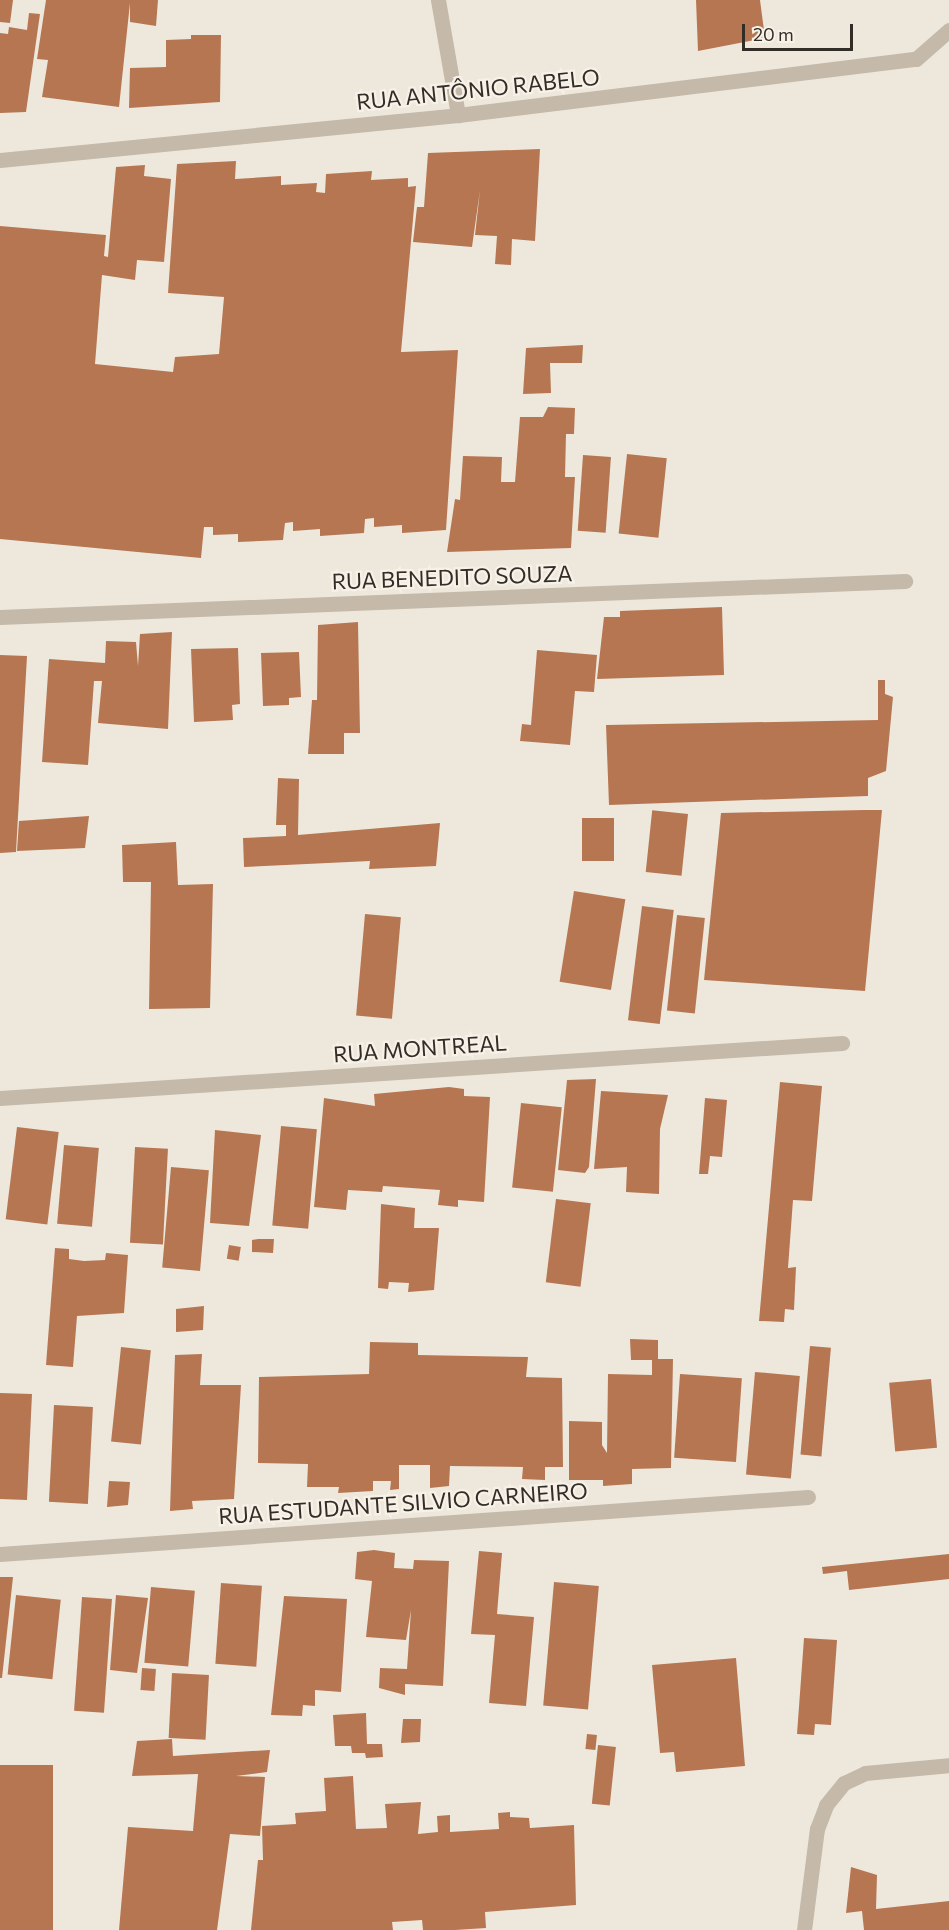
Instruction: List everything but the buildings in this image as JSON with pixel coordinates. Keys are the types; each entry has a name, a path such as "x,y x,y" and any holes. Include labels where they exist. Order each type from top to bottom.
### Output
{"street":[{"path":"438,0 458,115"},
{"name":"RUA ANTÔNIO RABELO","path":"0,160 458,115 916,59 949,30"},
{"name":"RUA BENEDITO SOUZA","path":"0,617 905,581"},
{"name":"RUA MONTREAL","path":"0,1098 842,1043"},
{"name":"RUA ESTUDANTE SILVIO CARNEIRO","path":"0,1554 808,1497"},
{"path":"804,1930 820,1821 844,1783 865,1773 949,1765"}]}
